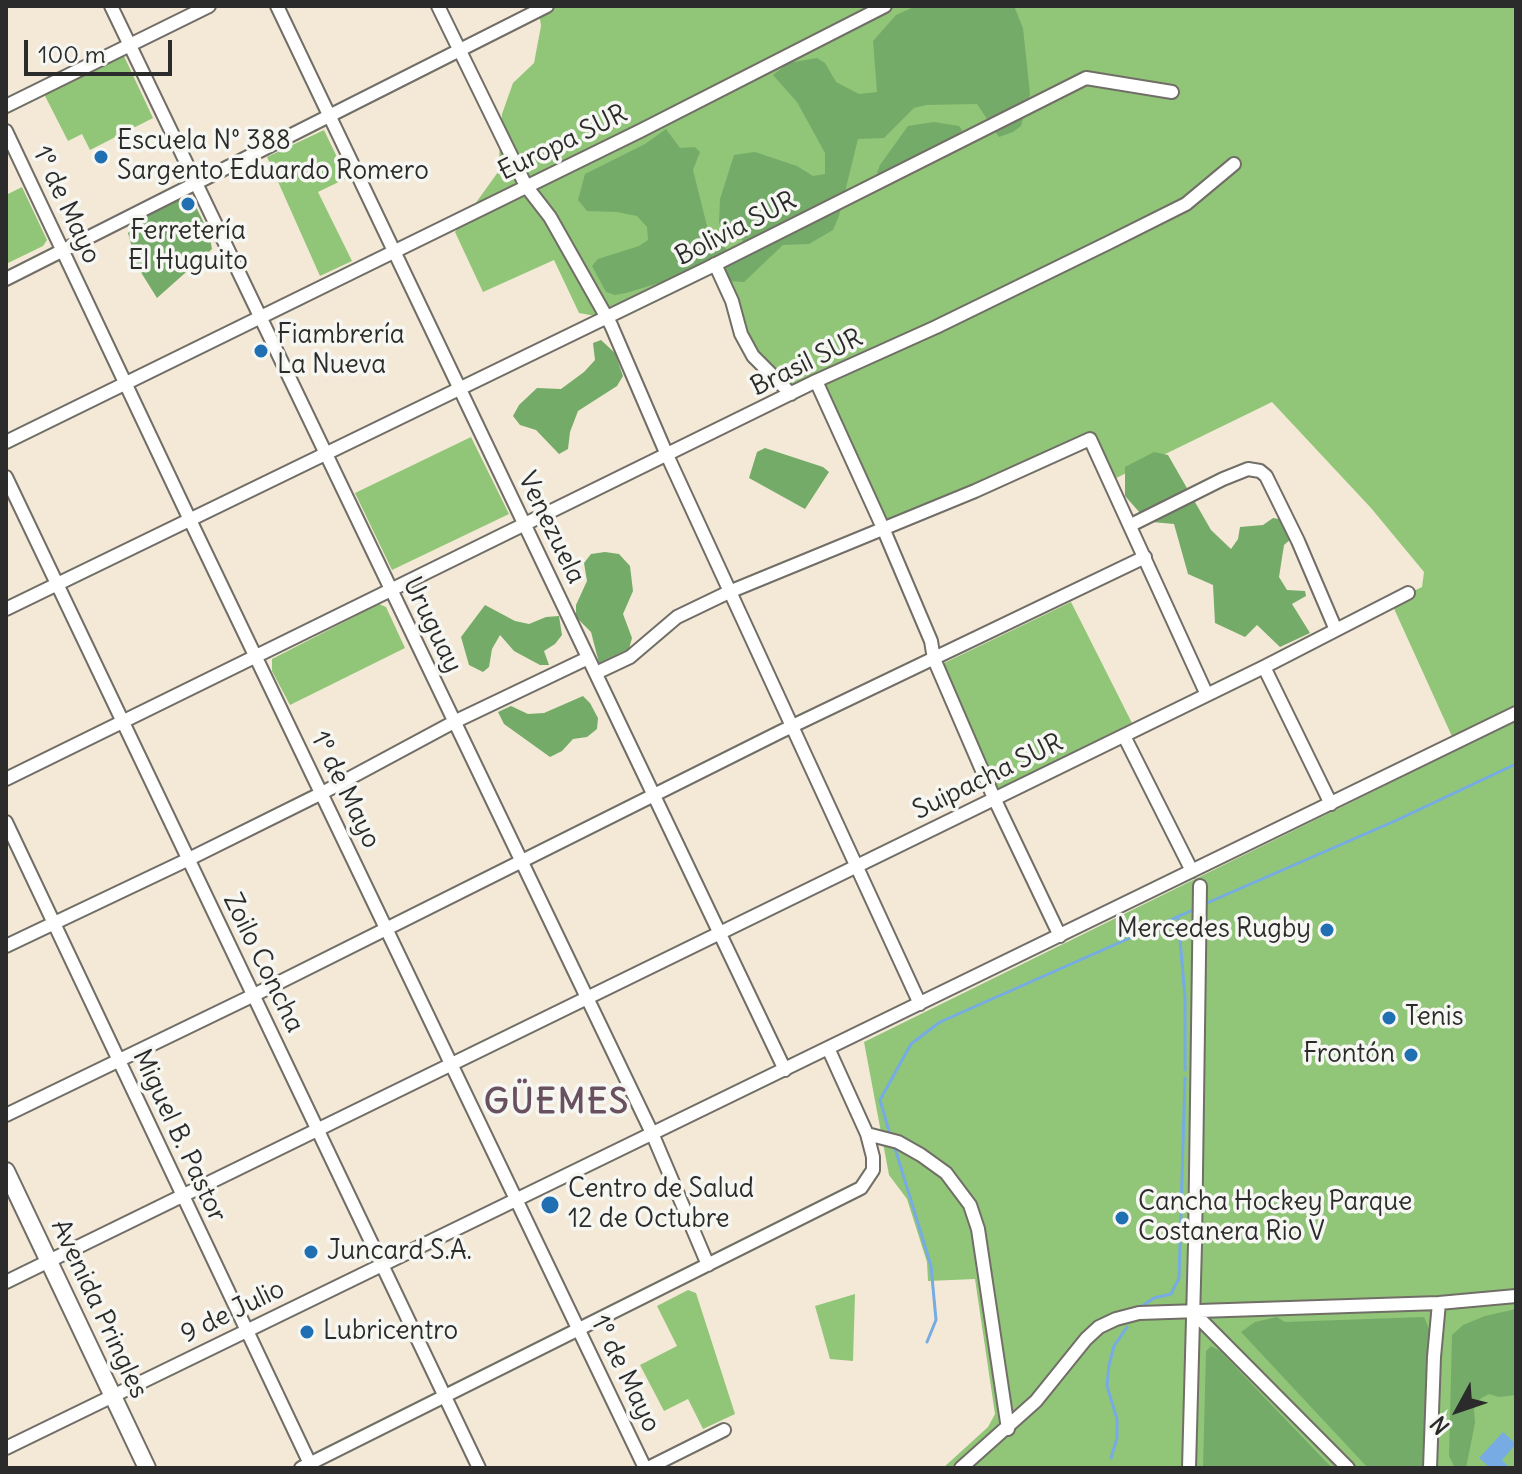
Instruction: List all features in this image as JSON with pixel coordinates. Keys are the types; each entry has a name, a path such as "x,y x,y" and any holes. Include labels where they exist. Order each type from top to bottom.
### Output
{"main road":[{"name":"Avenida Pringles","path":"6,1171 147,1468"}],"street":[{"name":"Uruguay","path":"111,6 652,1133 708,1265"},
{"path":"6,106 209,6"},
{"name":"Venezuela","path":"277,6 785,1070"},
{"path":"438,6 526,186 550,217 607,318 729,592 920,1004"},
{"path":"6,279 547,6"},
{"name":"Europa SUR","path":"6,442 885,6"},
{"name":"Bolivia SUR","path":"6,609 607,318 1086,78 1172,92"},
{"name":"1º de Mayo","path":"6,131 646,1468"},
{"name":"Brasil SUR","path":"6,779 816,381 936,327 1186,204 1234,164"},
{"path":"715,264 753,356 791,394"},
{"path":"816,381 883,528 931,641 934,659 994,798 1060,936"},
{"path":"596,673 630,657 677,617 729,592 975,491 1090,439 1207,695"},
{"path":"1131,525 1248,469 1260,471 1266,476 1298,541 1336,630"},
{"name":"Zoilo Concha","path":"6,477 479,1468"},
{"path":"6,1115 791,727 1145,557"},
{"name":"Suipacha SUR","path":"6,1282 1124,736 1408,593"},
{"path":"6,946 189,859 322,793 454,722 588,658"},
{"path":"1264,667 1331,804"},
{"name":"9 de Julio","path":"6,1448 1516,713"},
{"path":"1124,736 1192,871"},
{"name":"Miguel B. Pastor","path":"6,822 247,1330 308,1467"},
{"path":"1189,1468 1200,886"},
{"path":"308,1467 852,1193 867,1181 873,1170 873,1157 867,1134 828,1048"},
{"path":"867,1134 892,1140 946,1173 970,1205 978,1229 1008,1429"},
{"path":"961,1468 1036,1401 1099,1327 1139,1313 1439,1303 1516,1296"},
{"path":"1430,1468 1439,1303"},
{"path":"1192,1311 1348,1468"},
{"path":"646,1468 724,1430"}],"green space":[{"path":"528,6 1516,6 1516,713 1455,743 1391,602 1422,587 1424,572 1371,508 1272,402 1110,481 1090,439 883,528 817,381 791,394 753,356 715,265 607,318 579,313 554,260 483,292 455,232 498,172 502,114 513,83 534,63 541,26 540,19"},
{"path":"916,6 1014,6 1023,28 1030,94 1021,126 999,137 977,104 914,108 884,138 858,139 833,230 809,244 783,245 744,282 730,281 721,264 626,293 615,295 606,292 592,266 598,259 639,246 648,240 647,227 637,216 587,211 578,200 585,174 645,144 666,129 680,148 695,147 700,152 693,170 708,230 728,251 749,255 753,252 743,241 719,223 720,199 734,155 755,152 797,166 813,176 825,174 825,153 797,102 773,75 788,63 817,58 825,63 836,82 859,94 877,92 873,41 896,15"},
{"path":"123,54 153,118 90,150 82,134 68,141 44,94"},
{"path":"934,122 959,126 962,130 956,137 882,175 877,173 908,126"},
{"path":"324,130 347,178 318,192 352,261 320,276 267,157"},
{"path":"22,187 47,240 43,246 6,264 6,195"},
{"path":"183,193 190,195 209,233 212,249 157,298 137,266 128,233 153,208"},
{"path":"601,340 615,353 623,376 617,386 578,411 568,449 559,454 536,430 520,425 513,416 519,405 537,388 561,389 584,372 595,360 593,343"},
{"path":"471,437 509,514 392,570 355,493"},
{"path":"765,448 823,467 829,472 805,509 749,478 757,452"},
{"path":"1154,452 1168,455 1211,530 1231,549 1238,539 1240,527 1263,525 1273,518 1284,520 1291,539 1284,545 1279,577 1287,590 1305,591 1306,596 1292,604 1310,633 1280,647 1257,625 1245,637 1215,623 1213,585 1188,574 1174,524 1152,522 1125,496 1125,467"},
{"path":"591,554 619,554 630,566 633,591 623,614 632,638 629,649 599,663 591,632 576,617 576,605 587,581 584,563"},
{"path":"1071,602 1132,723 996,790 942,664"},
{"path":"379,604 386,607 405,648 290,705 272,671 272,659"},
{"path":"485,605 515,621 529,624 559,616 562,635 544,651 549,665 540,665 514,651 500,635 492,649 489,667 483,672 469,665 461,637"},
{"path":"583,696 598,718 597,729 587,737 573,739 562,751 550,757 504,724 498,712 511,706 528,714 544,713"},
{"path":"1516,721 1516,1468 943,1468 988,1427 995,1414 975,1279 928,1281 927,1262 907,1199 889,1175 864,1042"},
{"path":"688,1290 696,1293 735,1414 703,1429 688,1399 664,1411 640,1365 677,1346 657,1306"},
{"path":"855,1294 853,1361 830,1359 815,1306"},
{"path":"1516,1309 1516,1395 1499,1397 1489,1394 1480,1399 1474,1409 1475,1423 1466,1468 1454,1466 1449,1456 1452,1335 1463,1325 1485,1316"},
{"path":"1277,1317 1285,1322 1424,1317 1429,1329 1423,1468 1368,1468 1241,1332 1255,1322"},
{"path":"1211,1346 1220,1351 1332,1468 1203,1468 1206,1351"}],"water":[{"path":"1503,1432 1516,1444 1502,1460 1510,1468 1490,1468 1479,1458"}],"waterway":[{"path":"275,317 304,303"},
{"path":"1207,903 1516,764"},
{"path":"891,1138 880,1100 911,1044 940,1022 1193,910"},
{"path":"1178,916 1185,998 1185,1070"},
{"path":"1142,1306 1154,1298 1171,1294 1179,1278 1185,1078"},
{"path":"894,1145 931,1266 936,1320 927,1342"},
{"path":"1111,1458 1117,1438 1117,1419 1107,1386 1109,1365 1114,1346 1127,1327"}],"place":[{"name":"Escuela N° 388 Sargento Eduardo Romero","path":"101,157"},
{"name":"Ferretería El Huguito","path":"188,204"},
{"name":"Fiambrería La Nueva","path":"261,351"},
{"name":"Mercedes Rugby","path":"1327,930"},
{"name":"Tenis","path":"1389,1018"},
{"name":"Frontón","path":"1411,1055"},
{"name":"Centro de Salud 12 de Octubre","path":"550,1205"},
{"name":"Cancha Hockey Parque Costanera Rio V","path":"1122,1218"},
{"name":"Juncard S.A.","path":"311,1252"},
{"name":"Lubricentro","path":"307,1332"}],"district":[{"name":"GÜEMES","path":"557,1103"}]}
